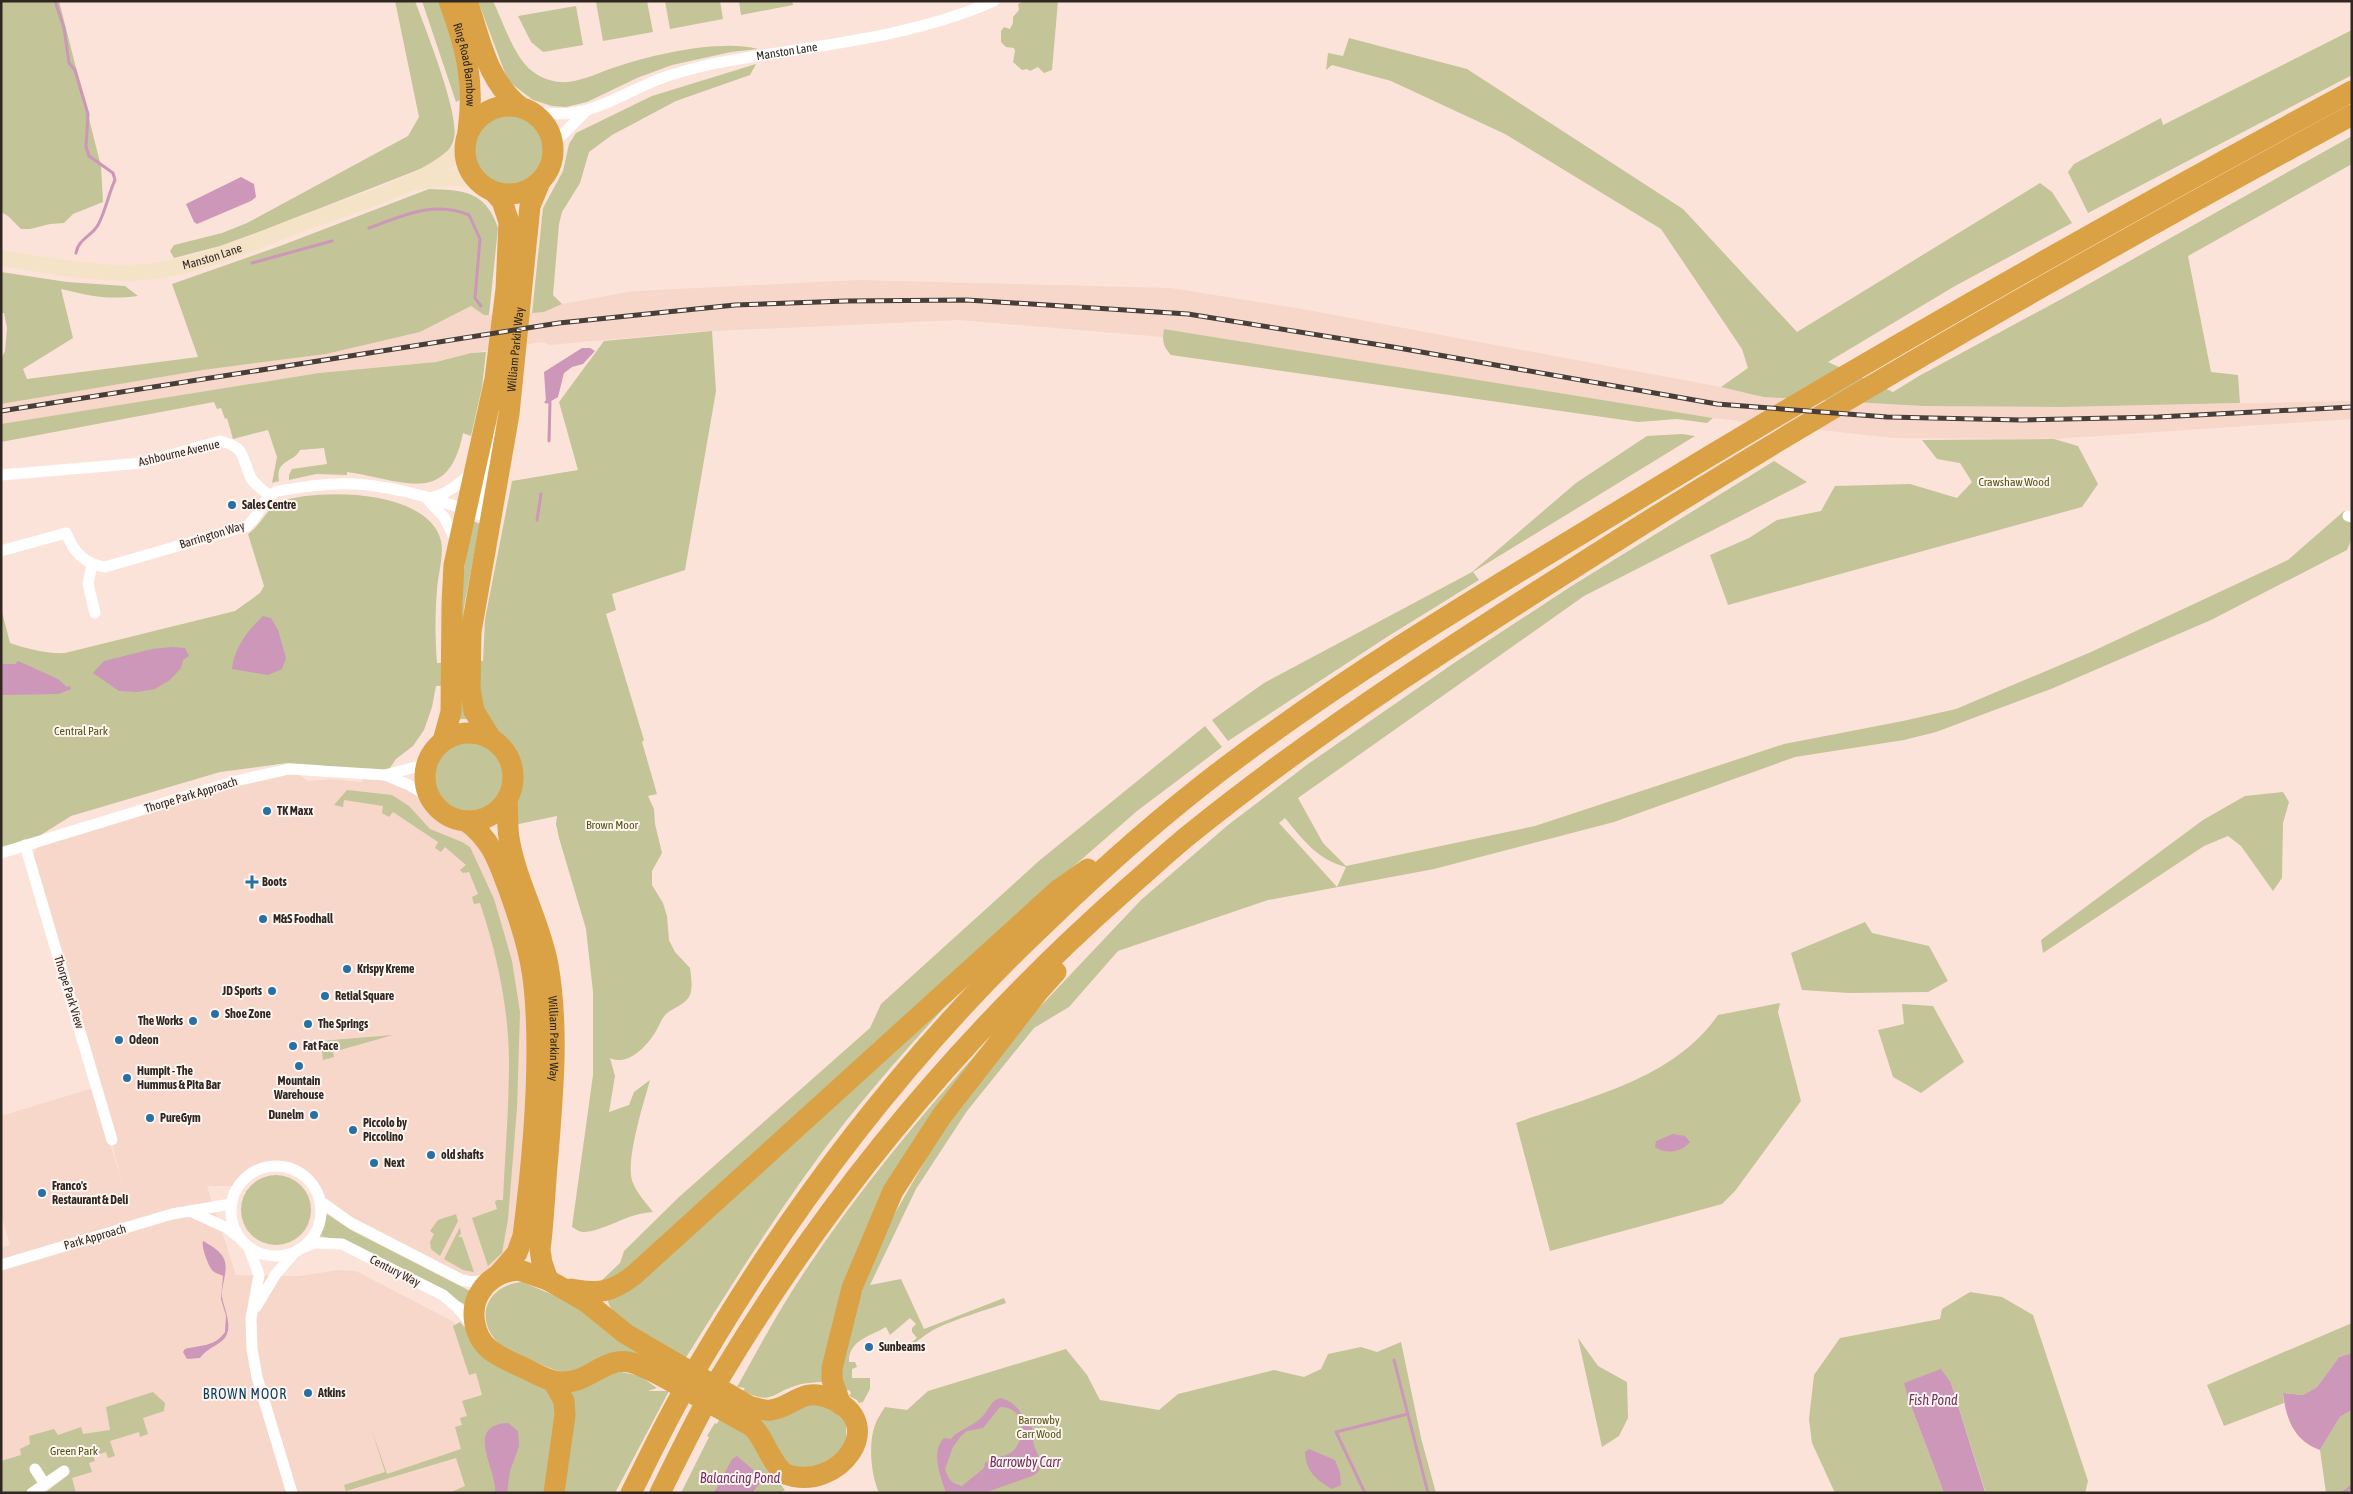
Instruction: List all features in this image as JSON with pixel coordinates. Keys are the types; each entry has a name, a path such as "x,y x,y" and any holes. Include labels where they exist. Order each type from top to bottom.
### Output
{"highway":[{"name":"Ring Road Barnbow","path":"449,1 464,45 469,67 471,97 466,138"},
{"name":"Ring Road Barnbow","path":"467,1 492,75 501,88 525,109"},
{"path":"631,1493 679,1398 749,1283 803,1204 871,1111 954,1017 1050,918 1170,812 1222,770 1386,656 1710,456 1853,370 2168,191 2352,91"},
{"path":"505,105 525,109 542,119 549,131 553,144 553,158 540,182 530,189 519,193 506,194 486,187 470,172 465,159 466,138 485,112 505,105"},
{"path":"660,1493 721,1375 825,1218 896,1126 977,1033 1061,948 1191,833 1293,756 1401,681 1747,459 2179,209 2352,115"},
{"name":"William Parkin Way","path":"490,737 474,710 470,689 470,656 474,606 475,469 503,379 514,289 530,206 540,182"},
{"name":"William Parkin Way","path":"486,187 502,202 509,222 514,289"},
{"name":"William Parkin Way","path":"443,741 450,712 452,603 458,550 476,514 509,414 503,379"},
{"path":"466,732 478,733 490,737 500,744 507,753 512,764 514,777 512,789 507,800 490,816 466,821 453,818 441,810 430,797 426,781 427,764 434,749 443,741 454,735 466,732"},
{"name":"William Parkin Way","path":"507,800 509,838 516,866 539,926 548,965 552,1003 554,1057 540,1250 542,1263 556,1284"},
{"path":"556,1284 601,1292 620,1286 1058,890 1170,812"},
{"name":"William Parkin Way","path":"466,821 487,840 497,857 524,938 534,984 537,1030 535,1085 523,1236 517,1253 485,1285 474,1304 476,1329"},
{"path":"841,1405 832,1380 832,1368 852,1288 893,1191 941,1117 1038,992 1191,833"},
{"path":"495,1277 519,1270 556,1284 596,1308 626,1334 749,1406 771,1410 799,1398 814,1395 828,1398 841,1405 849,1413 856,1426 858,1444 852,1461 841,1474 825,1483 814,1484 790,1493"},
{"path":"476,1329 481,1339 496,1354 553,1380 573,1381 609,1364 619,1362 631,1363 650,1370 753,1428 760,1435 778,1467 794,1480 814,1484"},
{"path":"553,1380 564,1401 565,1415 554,1493"}],"street":[{"name":"Manston Lane","path":"525,109 558,115 585,112 683,71 712,64 907,29 957,15 994,1"},
{"name":"Manston Lane","path":"553,144 585,112"},
{"name":"Manston Lane","path":"1,258 78,270 114,273 142,272 178,267 238,249 412,182 450,161 466,138"},
{"name":"Manston Lane","path":"412,182 456,177 486,187"},
{"name":"Ashbourne Avenue","path":"1,475 142,463 220,441 231,444 239,449 245,458 251,478 269,495"},
{"path":"425,498 437,497 448,491 475,469"},
{"path":"269,495 314,486 340,484 386,489 425,498 476,514"},
{"name":"Barrington Way","path":"92,565 105,567 247,526 256,519 269,495"},
{"path":"425,498 444,517 456,540 458,550"},
{"path":"1,551 66,533 72,546 92,565 88,584 95,612"},
{"name":"Thorpe Park Approach","path":"1,853 236,781 289,769 385,775 427,764"},
{"name":"Thorpe Park Approach","path":"385,775 409,785 430,797"},
{"name":"Thorpe Park View","path":"25,845 112,1140"},
{"path":"240,1239 231,1216 231,1204 238,1186 249,1175 264,1168 279,1166 301,1174 312,1184 320,1201 321,1214 318,1227 312,1239 276,1274 252,1313"},
{"name":"Century Way","path":"320,1201 351,1223 462,1280 483,1281 495,1277"},
{"name":"Park Approach","path":"1,1265 190,1211 231,1204"},
{"path":"190,1211 226,1228 249,1248 267,1255 276,1256 299,1250"},
{"name":"Century Way","path":"299,1250 315,1243 342,1244 443,1295 458,1308 476,1329"},
{"path":"249,1248 259,1275 252,1313 252,1348 257,1377 292,1493"},
{"path":"34,1469 44,1483"},
{"path":"32,1493 64,1471"}],"shaded area":[{"path":"859,280 1171,288 1302,309 1721,387 1763,397 1923,406 2061,407 2352,401 2352,419 2054,439 1892,438 1713,418 1164,329 1163,337 959,320 693,332 550,345 542,342 471,353 436,362 319,373 1,424 1,404 203,370 326,354 420,332 471,306 484,315 544,312 562,304 634,291"},
{"path":"297,773 308,781 332,779 361,782 365,773 430,797 441,810 453,818 466,821 477,829 534,984 517,1253 473,1282 320,1201 312,1184 301,1174 290,1169 279,1166 259,1170 249,1175 238,1186 207,1186 236,1275 299,1276 339,1270 356,1271 454,1322 469,1349 494,1373 475,1493 70,1493 72,1463 1,1480 1,1248 10,1245 1,1215 1,1116 93,1088 123,1186 78,1018 25,845 34,853 38,846 262,778"}],"green space":[{"path":"1,1 59,1 101,166 103,202 73,214 64,223 21,229 1,212"},
{"path":"395,1 415,1 433,50 452,110 454,138 449,150 433,164 267,229 220,246 174,258 170,251 174,245 222,233 247,223 408,136 419,117"},
{"path":"422,1 442,1 459,70 460,100 456,102"},
{"path":"478,1 493,1 509,39 526,65 536,74 554,81 574,81 634,61 688,49 743,46 758,49 731,52 672,65 637,78 587,102 566,107 552,106 533,100 508,81"},
{"path":"647,1 653,32 603,41 596,2"},
{"path":"665,1 720,1 723,19 670,29"},
{"path":"739,1 792,1 793,5 741,15"},
{"path":"1024,1 1058,1 1052,70 1044,73 1038,67 1030,71 1027,69 1022,70 1013,62 1014,48 1006,47 1001,42 1001,31 1004,27 1010,29 1013,17 1019,10 1018,4"},
{"path":"576,6 583,45 543,52 531,42 518,16"},
{"path":"2352,30 2352,75 2088,213 2068,172 2074,164 2161,118 2163,125"},
{"path":"1349,38 1467,69 1683,209 1797,332 2040,183 2052,192 2072,223 1955,286 1828,362 1893,392 2352,136 2352,164 2188,256 2211,372 2238,375 2240,403 2061,407 1923,406 1763,397 1721,387 1748,368 1742,349 1661,229 1505,134 1391,81 1332,65 1326,70 1328,53 1343,56"},
{"path":"756,64 750,75 676,101 612,135 589,152 580,183 562,212 559,224 553,295 562,304 544,312 532,313 543,208 563,171 569,144 576,133 652,96"},
{"path":"509,112 523,115 536,123 544,136 547,150 544,164 536,177 523,185 509,188 495,185 482,177 474,164 471,150 474,136 482,123 495,115"},
{"path":"429,189 452,190 472,195 487,206 493,216 498,228 489,315 484,315 471,306 420,332 326,354 203,370 1,404 1,359 5,351 7,328 4,313 1,313 1,272 67,282 125,286 138,296 99,297 61,289 73,338 23,369 27,379 198,357 172,284 280,246"},
{"path":"1164,329 1713,418 1707,423 1677,419 1638,422 1171,355 1164,343"},
{"path":"712,331 716,391 685,570 612,594 616,610 606,614 644,740 642,742 657,794 648,796 654,809 655,824 662,853 652,871 652,885 663,903 667,916 669,940 675,952 690,968 691,989 686,1001 664,1016 643,1048 624,1060 610,1058 615,1076 609,1112 629,1105 634,1092 650,1080 636,1133 631,1174 637,1190 653,1212 643,1213 599,1229 582,1232 572,1227 593,1075 593,992 586,929 559,838 556,824 557,816 514,825 518,781 515,757 509,747 499,737 471,721 465,719 458,720 458,685 436,686 432,707 424,730 413,746 396,759 385,775 318,765 288,763 220,772 71,816 25,845 1,847 1,608 10,643 51,653 65,653 235,611 260,593 264,586 248,534 257,526 268,511 279,502 319,495 344,494 395,502 416,511 432,524 442,547 436,608 437,663 456,662 458,615 471,520 480,524 464,607 461,662 483,661 485,619 512,481 578,470 559,402 604,341"},
{"path":"486,352 482,387 471,436 463,433 456,457 446,472 434,481 420,484 403,483 347,472 347,475 316,474 289,480 292,469 327,464 324,448 300,450 294,457 282,465 279,481 272,483 277,457 268,430 233,439 227,418 225,419 221,408 217,409 214,402 1,442 1,424 319,373 436,362 471,353"},
{"path":"1682,434 1695,436 1473,572 1479,580 1387,637 1228,741 1212,720 1264,683 1472,572 1576,483 1647,436"},
{"name":"Crawshaw Wood","path":"2054,439 2078,446 2098,484 2082,507 1728,605 1710,555 1749,538 1777,520 1821,511 1835,486 1910,484 1957,498 1972,482 1960,463 1937,459 1922,440"},
{"path":"1774,461 1807,482 1584,596 1298,798 1323,843 1346,866 1535,826 1784,744 1956,709 2091,652 2288,560 2344,511 2352,511 2352,538 2347,550 2211,620 2051,689 1936,732 1904,740 1795,757 1614,822 1434,869 1268,900 1118,951 1069,1007 1034,1028 967,1111 916,1189 870,1285 901,1279 924,1329 1004,1298 1006,1303 935,1329 899,1352 917,1338 912,1332 912,1328 916,1324 910,1318 890,1335 886,1327 867,1336 852,1349 849,1362 855,1362 857,1367 852,1369 852,1378 870,1378 870,1389 863,1402 859,1403 849,1396 851,1393 849,1390 846,1391 838,1371 861,1288 890,1222 947,1126 1036,1011 1141,900 1228,825 1308,764 1454,663 1570,587","holes":["1285,818 1319,854 1336,864 1346,867 1337,887 1279,823"]},
{"path":"1205,726 1222,747 1137,811 1050,887 618,1277 600,1282 620,1263 624,1251 679,1197 870,1028 881,1004 1040,860"},
{"path":"469,739 483,742 496,750 504,763 507,777 504,791 496,804 483,812 469,815 455,812 442,804 434,791 431,777 434,763 442,750 455,742"},
{"path":"347,790 392,795 409,806 430,829 470,847 494,899 502,926 512,961 520,1012 517,1108 508,1219 502,1253 488,1266 472,1218 497,1209 495,1202 503,1200 509,1063 507,1022 501,982 492,942 480,903 474,904 472,897 478,894 469,872 463,873 460,870 466,865 445,847 441,852 435,848 438,842 393,812 389,817 382,813 383,806 344,800 343,807 334,805"},
{"path":"2283,792 2289,802 2283,823 2282,878 2273,891 2241,846 2228,836 2204,846 2043,953 2041,940 2203,820 2245,796"},
{"path":"1865,922 1872,933 1929,946 1948,981 1928,992 1849,993 1802,990 1791,953"},
{"path":"1004,943 943,1008 865,1098 824,1149 743,1268 685,1359 640,1333 618,1316 611,1308 608,1300"},
{"path":"1780,1003 1778,1012 1801,1101 1735,1191 1722,1204 1550,1251 1516,1123 1599,1095 1653,1071 1677,1056 1699,1038 1718,1015"},
{"path":"1902,1004 1933,1006 1964,1062 1921,1093 1893,1077 1878,1030 1904,1024"},
{"path":"393,1035 333,1052 334,1057 323,1060 321,1041"},
{"path":"985,1044 921,1140 827,1381 799,1385 766,1398 743,1391 745,1388 737,1387 800,1278 849,1208 929,1108"},
{"path":"283,1175 296,1181 305,1190 309,1196 311,1210 309,1224 301,1235 290,1243 269,1245 262,1243 251,1235 243,1224 241,1203 243,1196 251,1185 262,1177"},
{"path":"327,1214 351,1230 470,1291 466,1305 340,1240 319,1236"},
{"path":"456,1214 458,1221 440,1256 431,1249 430,1242 434,1234 430,1231 438,1220"},
{"path":"460,1227 461,1234 458,1237 462,1237 474,1272 463,1270 444,1259"},
{"path":"522,1282 580,1306 752,1411 826,1404 846,1420 846,1457 802,1474 660,1368 594,1374 568,1373 552,1369 510,1351 499,1344 491,1334 486,1314 492,1296 510,1284"},
{"path":"1970,1292 2002,1297 2033,1315 2088,1481 2085,1493 1983,1493 1985,1491 1951,1383 1905,1384 1908,1398 1944,1493 1835,1493 1812,1443 1809,1419 1814,1375 1840,1338 1940,1319 1942,1309"},
{"path":"460,1322 468,1331 539,1381 557,1402 545,1493 449,1493 465,1486 456,1458 346,1491 344,1485 385,1472 371,1428 387,1474 461,1449 455,1427 462,1425 460,1418 467,1416 462,1401 482,1395 476,1373 469,1375 453,1326"},
{"path":"2352,1323 2352,1353 2339,1357 2317,1387 2303,1395 2283,1393 2284,1403 2224,1426 2207,1385"},
{"path":"1578,1338 1598,1366 1627,1382 1628,1418 1619,1436 1602,1447"},
{"name":"Barrowby Carr Wood","path":"1401,1342 1421,1438 1436,1493 879,1493 876,1486 871,1459 872,1441 875,1425 885,1407 907,1410 928,1391 1066,1349 1087,1375 1100,1400 1159,1410 1178,1394 1274,1370 1304,1377 1321,1369 1328,1354 1361,1347 1377,1352"},
{"path":"621,1372 640,1376 657,1388 648,1391 669,1391 615,1493 560,1493 565,1389 601,1374"},
{"name":"Green Park","path":"153,1392 165,1403 164,1411 143,1418 148,1434 140,1437 139,1432 110,1441 115,1456 108,1458 106,1452 93,1456 95,1461 89,1463 92,1472 72,1478 76,1493 46,1492 68,1475 63,1468 26,1493 1,1493 1,1461 21,1455 20,1449 30,1444 29,1436 54,1429 58,1435 81,1427 83,1434 110,1430 106,1407"},
{"path":"2352,1410 2352,1493 2326,1493 2320,1450 2340,1417"},
{"path":"719,1420 748,1436 769,1470 785,1490 780,1493 681,1493 709,1437 707,1436"}],"water":[{"path":"241,177 254,184 256,197 251,201 197,224 194,222 186,204"},
{"path":"582,348 590,348 595,351 583,364 572,367 564,373 558,397 548,403 546,402 544,372"},
{"path":"263,616 271,618 278,630 286,658 282,669 268,675 232,669 233,661 243,640"},
{"path":"185,648 189,656 183,660 181,668 170,680 155,689 138,692 119,691 93,673 104,661 152,649"},
{"path":"18,661 58,679 67,687 70,686 71,689 59,694 1,695 1,664 15,664"},
{"path":"1673,1134 1685,1136 1690,1142 1683,1148 1669,1152 1655,1147 1656,1141"},
{"path":"203,1241 215,1248 224,1259 225,1273 222,1297 227,1318 228,1329 224,1339 205,1352 200,1358 187,1359 183,1352 185,1349 212,1343 225,1332 226,1316 221,1299 223,1276 214,1272 207,1261"},
{"path":"2352,1353 2352,1410 2340,1417 2320,1450 2304,1441 2293,1428 2286,1412 2283,1393 2303,1395 2317,1387 2339,1357"},
{"name":"Fish Pond","path":"1941,1369 1951,1383 1985,1492 1983,1493 1944,1493 1908,1398 1904,1383"},
{"name":"Barrowby Carr","path":"997,1399 1005,1399 1013,1404 1023,1416 1027,1425 1031,1426 1033,1443 1040,1462 1039,1470 1032,1476 984,1493 946,1493 939,1472 937,1457 940,1444 944,1438 951,1439 978,1421","holes":["1000,1407 1008,1408 1015,1412 1021,1423 1021,1438 1018,1445 1010,1453 985,1463 984,1468 962,1486 953,1482 945,1469 953,1447 961,1436 967,1431 983,1428"]},
{"path":"508,1423 518,1431 519,1446 510,1471 507,1493 495,1493 495,1484 485,1440 487,1432 495,1426"},
{"path":"1309,1449 1335,1460 1340,1473 1341,1485 1332,1489 1313,1474 1307,1465 1306,1459 1305,1452"},
{"name":"Balancing Pond","path":"737,1456 757,1473 760,1483 752,1493 714,1493 732,1459"}],"waterway":[{"path":"55,1 64,28 69,63 75,70 88,114 86,147 89,156 113,173 115,180 98,225 79,244 76,253"},
{"path":"369,228 418,211 431,209 456,211 469,215 480,239 475,298 481,306"},
{"path":"252,263 332,241"},
{"path":"546,402 550,402 549,441"},
{"path":"537,520 541,494"},
{"path":"1394,1360 1428,1493"},
{"path":"1365,1493 1336,1432 1408,1414"},
{"path":"2343,1493 2352,1486"}],"railway":[{"path":"1,411 559,323 735,305 846,301 967,300 1188,314 1393,347 1717,404 1887,417 2021,420 2158,417 2352,407"}],"place":[{"name":"Sales Centre","path":"232,505"},
{"name":"TK Maxx","path":"267,811"},
{"name":"Boots","path":"252,882"},
{"name":"M&S Foodhall","path":"263,919"},
{"name":"Krispy Kreme","path":"347,969"},
{"name":"JD Sports","path":"272,991"},
{"name":"Retial Square","path":"325,996"},
{"name":"Shoe Zone","path":"215,1014"},
{"name":"The Works","path":"193,1021"},
{"name":"The Springs","path":"308,1024"},
{"name":"Odeon","path":"119,1040"},
{"name":"Fat Face","path":"293,1046"},
{"name":"Mountain Warehouse","path":"299,1066"},
{"name":"Humpit - The Hummus & Pita Bar","path":"127,1078"},
{"name":"Dunelm","path":"314,1115"},
{"name":"PureGym","path":"150,1118"},
{"name":"Piccolo by Piccolino","path":"353,1130"},
{"name":"old shafts","path":"431,1155"},
{"name":"Next","path":"374,1163"},
{"name":"Franco's Restaurant & Deli","path":"42,1193"},
{"name":"Sunbeams","path":"869,1347"},
{"name":"Atkins","path":"308,1393"}],"district":[{"name":"BROWN MOOR","path":"245,1394"}],"park label":[{"name":"Central Park","path":"81,731"},
{"name":"Brown Moor","path":"612,825"}]}
